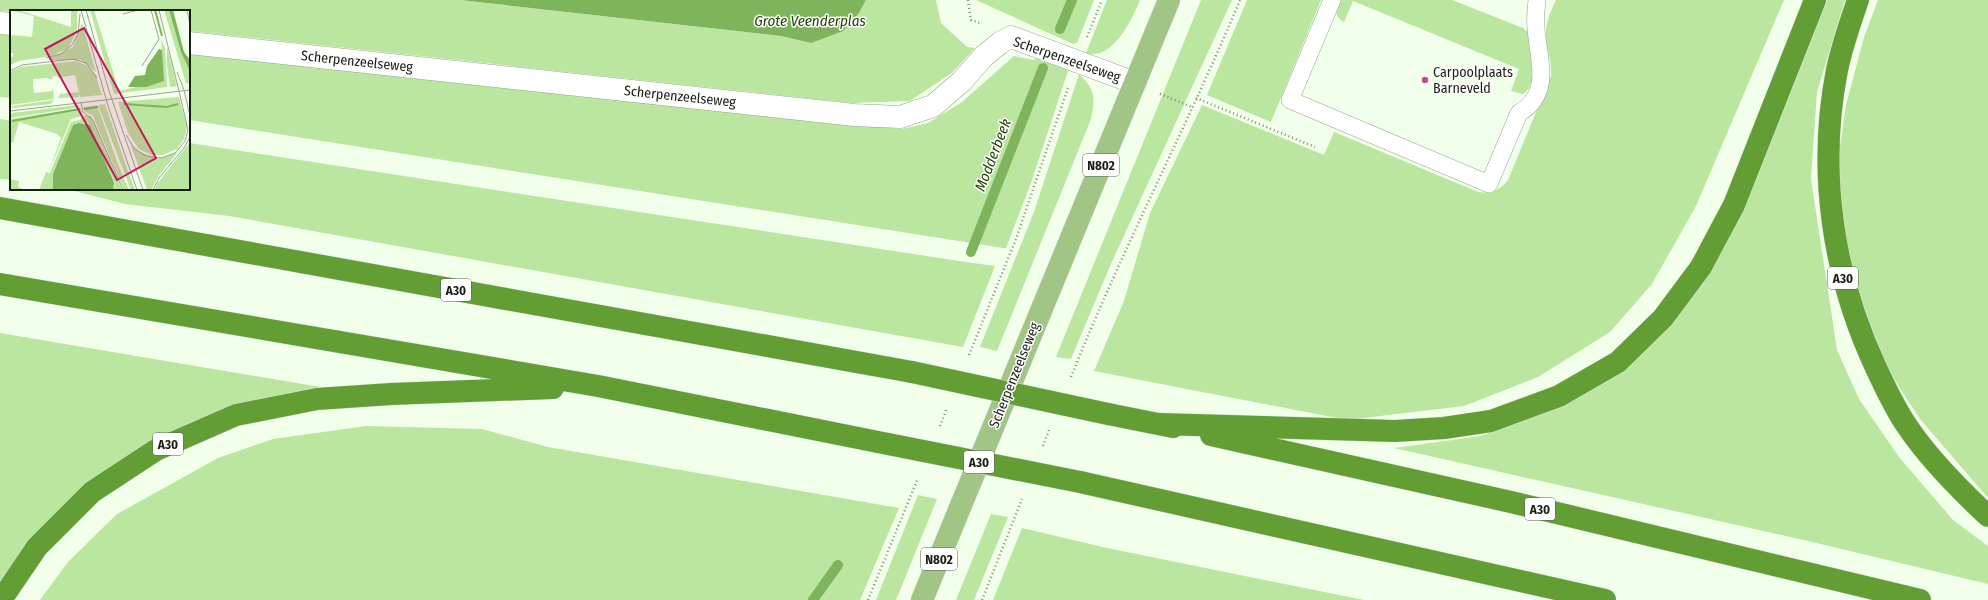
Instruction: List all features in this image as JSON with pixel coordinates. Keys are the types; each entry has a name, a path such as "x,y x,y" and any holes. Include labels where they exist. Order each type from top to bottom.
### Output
{"highway":[{"name":"A30","path":"1159,424 1395,431 1444,428 1491,421 1559,396 1618,362 1663,318 1701,266 1734,205 1815,0"},
{"name":"A30","path":"1858,0 1837,69 1830,124 1830,207 1844,282 1869,352 1886,389 1907,426 1957,487 1988,516"},
{"name":"A30","path":"0,208 912,372 1159,424 1511,502 1920,600"},
{"name":"A30","path":"0,284 598,386 1080,482 1605,600"},
{"name":"A30","path":"1,600 38,547 92,492 156,450 236,415 324,399 391,394 598,386"}],"main road":[{"name":"Scherpenzeelseweg","path":"922,600 1170,0"}],"street":[{"path":"0,23 10,24"},
{"name":"Scherpenzeelseweg","path":"190,43 846,114 900,117 933,106 962,81 984,56 1000,43 1011,37 1135,83"}],"lane":[{"path":"1332,0 1290,100 1488,184 1518,113 1524,110 1533,99 1540,83 1542,60 1536,28 1537,0"}],"path":[{"path":"966,362 1016,238 1077,61 1102,0"},
{"path":"1068,384 1132,233 1192,107 1240,0"},
{"path":"1135,83 1192,107"},
{"path":"1196,98 1315,147"},
{"path":"940,427 948,405"},
{"path":"1041,451 1050,429"},
{"path":"868,600 919,477"},
{"path":"982,600 1024,495"}],"shaded area":[{"path":"0,0 460,0 781,36 811,43 859,13 866,0 936,0 941,23 967,47 975,48 953,72 910,101 852,103 190,31 190,10 0,11"},
{"path":"976,0 1094,0 1077,43 1073,44"},
{"path":"1107,0 1140,0 1127,27 1113,45 1104,51 1095,54 1086,53"},
{"path":"1201,0 1232,0 1110,266 1071,359 1056,357"},
{"path":"1247,0 1321,0 1271,122 1207,95"},
{"path":"1338,0 1452,0 1523,28 1531,35 1536,72 1529,88 1525,93 1522,94 1511,91 1519,69 1353,1 1344,22 1339,18 1336,12"},
{"path":"1556,0 1784,0 1696,206 1652,284 1610,332 1538,377 1464,406 1347,420 1094,371 1124,301 1150,213 1202,105 1324,155 1334,132 1476,191 1486,193 1494,191 1508,180 1551,76 1546,26"},
{"path":"1827,0 1845,0 1817,92 1811,179 1837,350 1859,399 1899,457 1953,520 1988,546 1988,584 1808,541 1394,448 1481,436 1562,405 1632,355 1760,165"},
{"path":"1878,0 1988,0 1988,498 1920,419 1885,365 1852,277 1840,219 1838,161 1846,105 1864,37"},
{"path":"0,34 10,35 10,98 0,97"},
{"path":"190,54 902,129 928,123 962,102 1014,56 1034,60 1038,56 1069,68 1031,183 1006,248 190,120"},
{"path":"1079,74 1089,85 1093,95 1091,119 997,351 980,347 1034,212"},
{"path":"0,119 10,121 10,180 0,179"},
{"path":"190,143 995,266 963,347 229,216 125,204 71,190 190,190"},
{"path":"0,333 344,391 222,413 103,474 58,510 0,582"},
{"path":"366,426 482,429 548,447 899,508 860,600 40,600 68,562 117,514 218,458 273,439"},
{"path":"918,495 937,499 896,600 876,600"},
{"path":"991,514 1008,517 974,600 956,600"},
{"path":"1022,528 1107,548 1364,600 993,600"}],"water":[{"name":"Grote Veenderplas","path":"460,0 866,0 859,13 843,31 811,43 781,36"}],"waterway":[{"name":"Modderbeek","path":"1060,29 1072,0"},
{"name":"Modderbeek","path":"971,252 1043,68"},
{"name":"Modderbeek","path":"813,600 838,565"}],"place":[{"name":"Carpoolplaats Barneveld","path":"1425,80"}]}
